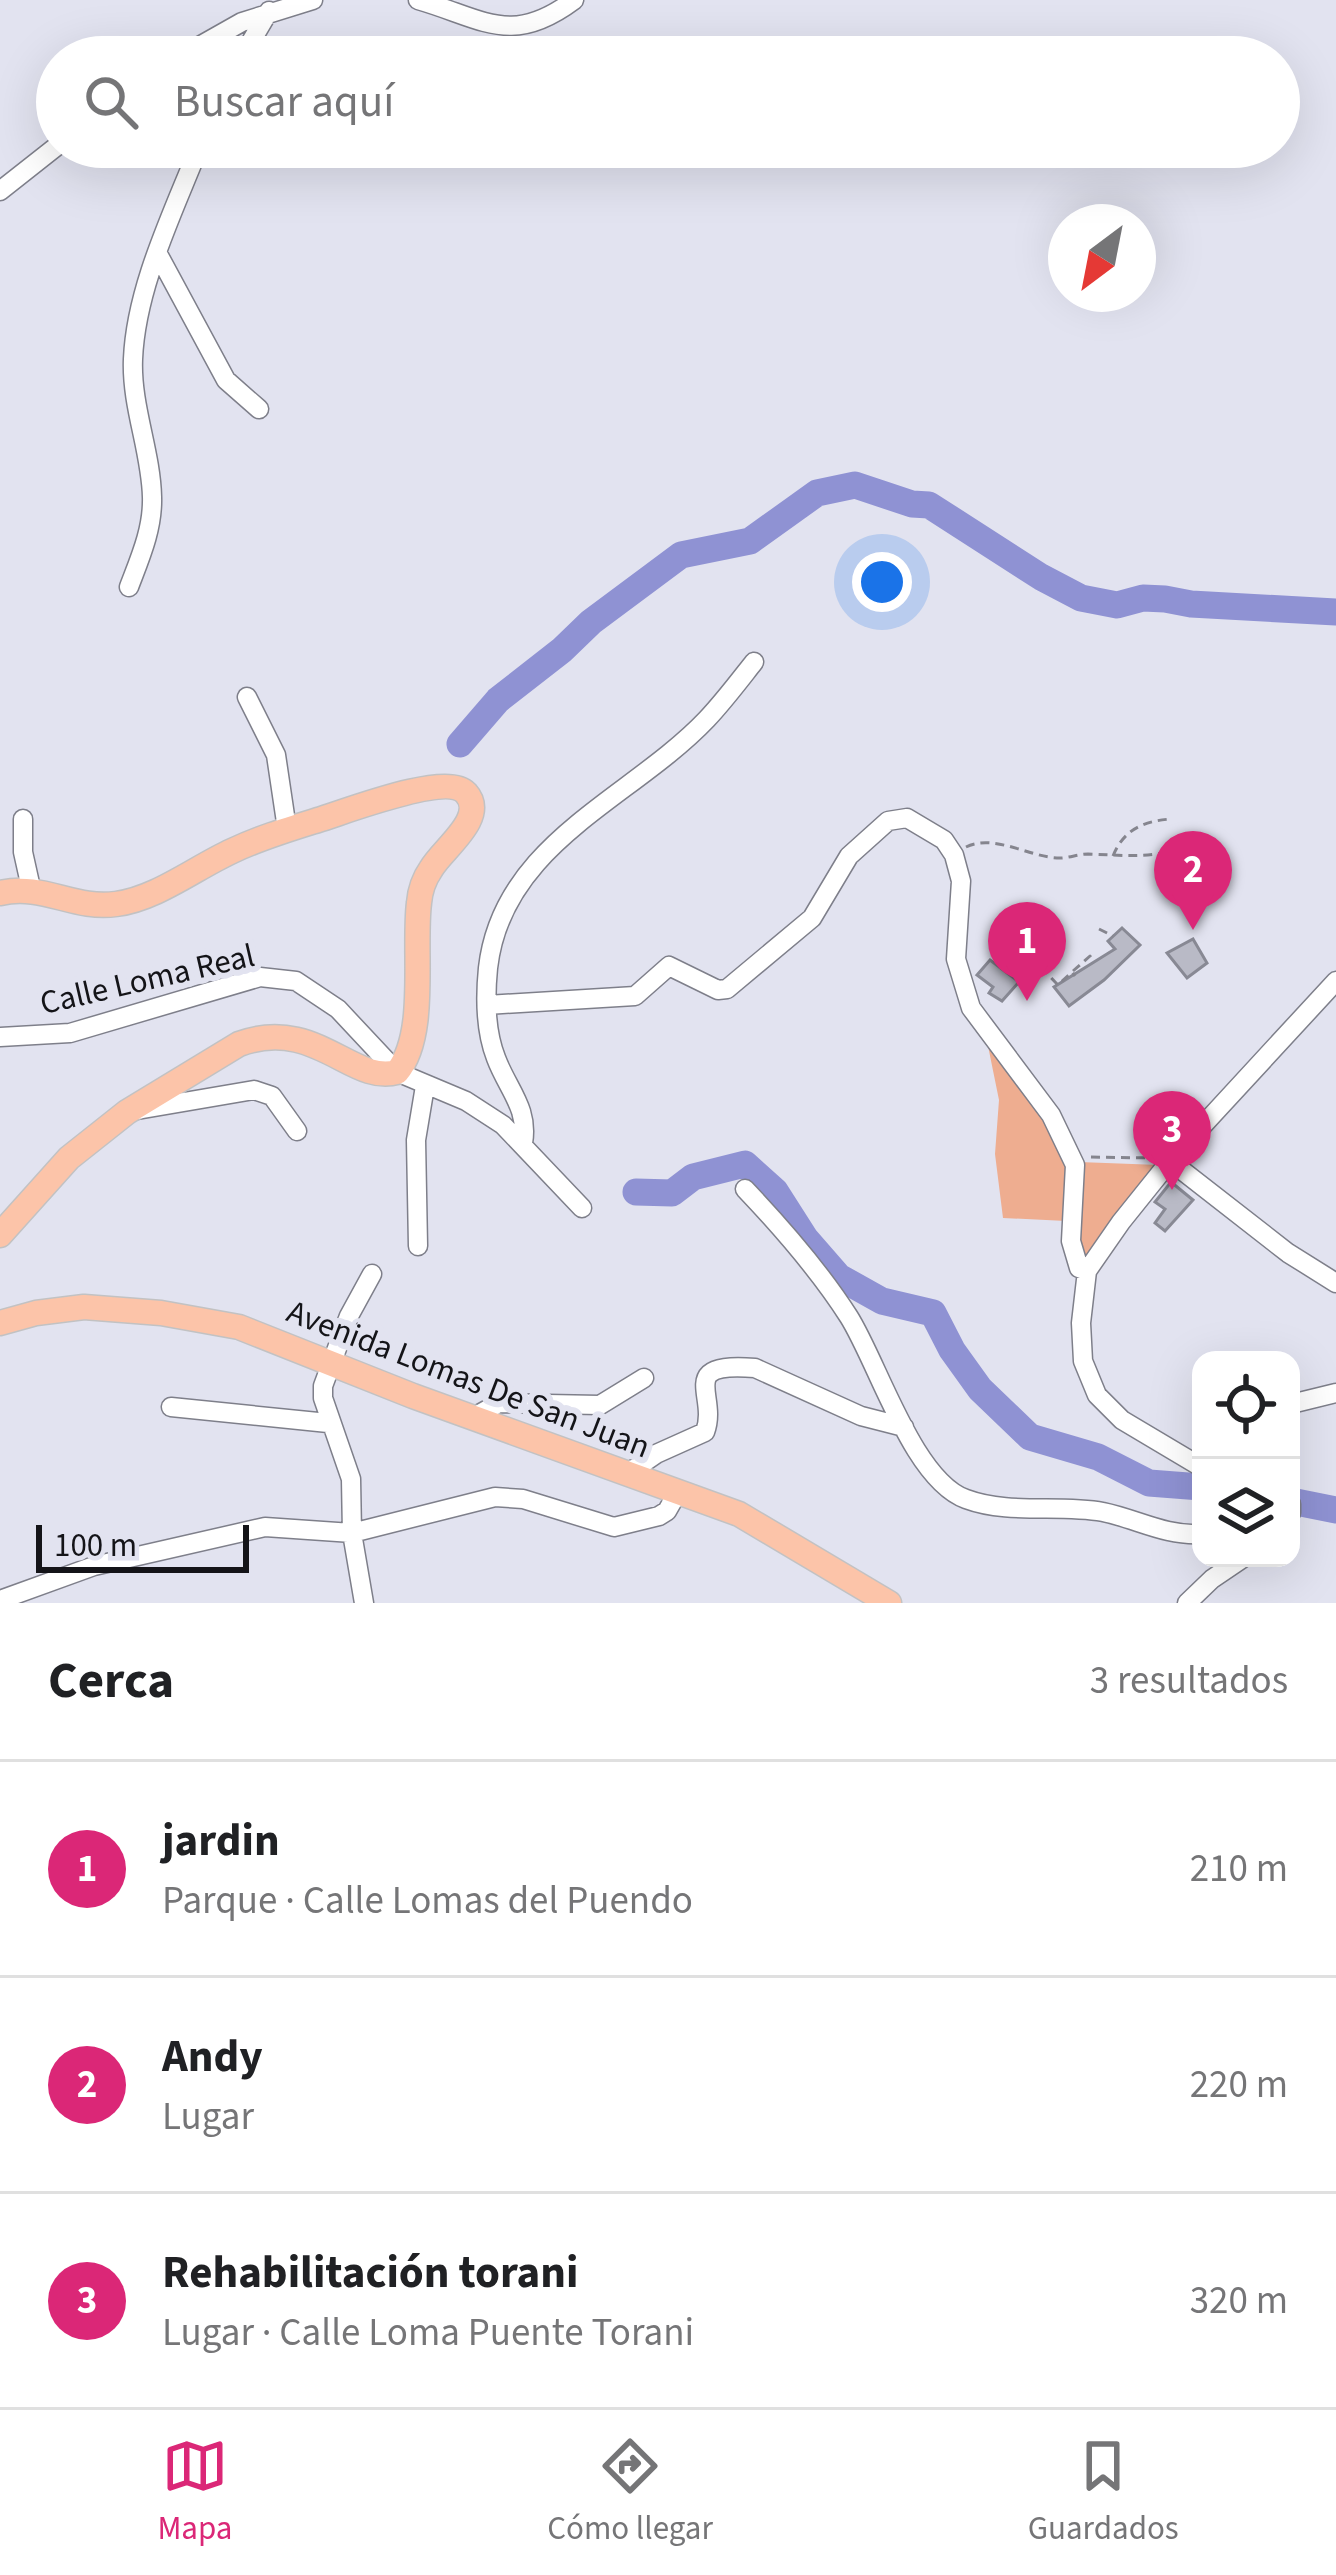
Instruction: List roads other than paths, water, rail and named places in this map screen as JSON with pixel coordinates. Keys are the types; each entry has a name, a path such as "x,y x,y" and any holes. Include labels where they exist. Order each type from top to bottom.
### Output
{"main road":[{"path":"0,893 31,888 89,904 117,904 287,829 434,786 449,785 468,795 472,814 431,868 420,893 413,1035 405,1063 397,1072 377,1074 312,1042 253,1039 127,1112 69,1158 0,1235"},
{"name":"Avenida Lomas De San Juan","path":"0,1323 84,1306 161,1312 239,1327 472,1418 679,1490 775,1533 889,1603"}],"street":[{"path":"213,36 269,11 313,0"},
{"path":"418,0 490,25 525,27 540,23 574,0"},
{"path":"254,36 269,11"},
{"path":"0,191 36,163"},
{"path":"129,586 147,542 152,498 133,355 158,254 191,168"},
{"path":"158,254 226,380 259,409"},
{"path":"523,1143 524,1110 492,1047 487,1005 494,935 533,866 563,835 706,721 754,662"},
{"path":"247,697 276,755 287,829"},
{"path":"487,1005 635,996 669,966 718,990 735,985 812,918 849,856 887,821 908,818 944,840 954,855 961,881 958,974 970,1008 1051,1115 1071,1157 1077,1185 1071,1241 1079,1268 1087,1271"},
{"path":"23,819 23,852 31,888"},
{"name":"Calle Loma Real","path":"0,1037 70,1033 260,977 296,981 317,992 397,1072 466,1101 503,1125 582,1208"},
{"path":"1192,1461 1122,1420 1097,1395 1084,1361 1081,1323 1087,1271 1171,1160 1336,981"},
{"path":"418,1246 416,1140 425,1086"},
{"path":"127,1112 254,1090 272,1096 297,1131"},
{"path":"1171,1160 1288,1253 1336,1282"},
{"path":"745,1189 807,1257 851,1321 904,1427 948,1489 963,1498 1102,1512 1173,1534 1192,1534"},
{"path":"364,1603 352,1534 351,1479 328,1423 323,1386 349,1316 373,1274"},
{"path":"627,1474 656,1454 705,1432 709,1424 703,1389 706,1378 737,1367 755,1368 861,1416 904,1427"},
{"path":"472,1418 500,1403 600,1405 644,1378"},
{"path":"1300,1402 1336,1393"},
{"path":"171,1408 328,1423"},
{"path":"0,1600 94,1566 232,1533 290,1527 352,1534 495,1497 523,1499 614,1527 659,1516 679,1490"},
{"path":"1187,1603 1230,1567"}],"waterway":[{"path":"460,744 498,700 681,555 750,541 817,493 855,485 929,505 1081,598 1117,605 1143,598 1336,612"},
{"path":"636,1192 672,1193 693,1177 745,1164 775,1191 805,1238 839,1277 882,1301 933,1313 980,1389 1030,1437 1098,1457 1149,1483 1192,1486"},
{"path":"1300,1503 1336,1510"}],"place":[{"name":"Andy","path":"1193,930"},
{"name":"jardin","path":"1027,1001"},
{"name":"Rehabilitación torani","path":"1172,1190"}]}
